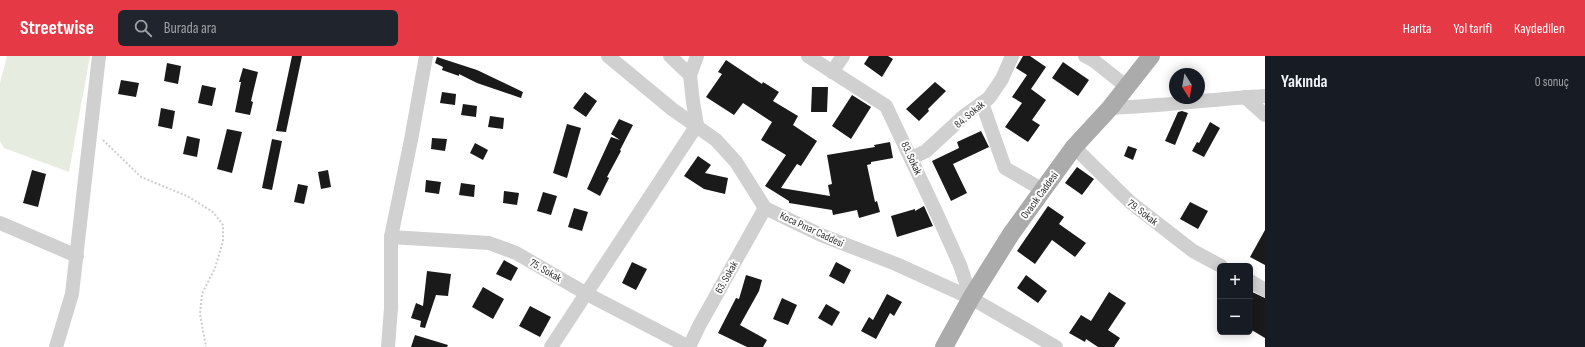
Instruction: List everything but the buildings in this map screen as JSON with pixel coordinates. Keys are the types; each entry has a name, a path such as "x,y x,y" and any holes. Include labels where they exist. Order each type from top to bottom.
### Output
{"main road":[{"name":"Ovacık Caddesi","path":"944,347 971,298 1011,234 1074,147 1110,108 1151,56"}],"street":[{"path":"56,347 72,294 99,56"},
{"path":"388,347 391,308 391,237 411,140 426,56"},
{"path":"608,56 672,109 697,125 716,140 736,162 765,208"},
{"path":"670,56 690,75"},
{"path":"551,347 697,125 690,75 698,56"},
{"name":"83. Sokak","path":"808,56 886,106 912,158 960,265 971,298"},
{"path":"832,72 843,56"},
{"name":"84. Sokak","path":"912,158 926,150 989,98 1002,79 1012,56"},
{"path":"1085,56 1093,60 1127,87"},
{"path":"1110,108 1151,107 1265,96"},
{"path":"1245,97 1265,115"},
{"path":"982,103 1005,168 1043,190"},
{"name":"79. Sokak","path":"1074,147 1130,202 1193,251 1217,264"},
{"name":"Koca Pınar Caddesi","path":"765,208 821,235 896,264 971,298 1056,347"},
{"name":"63. Sokak","path":"689,347 699,326 765,208"},
{"path":"0,223 77,256"},
{"name":"75. Sokak","path":"391,237 489,243 516,253 543,267 587,294 689,347"},
{"path":"1253,283 1265,290"}],"path":[{"path":"90,128 141,177 187,196 213,212 223,225 224,241 215,268 202,294 200,314 206,347"}],"shaded area":[{"path":"7,56 90,56 69,172 4,148 0,141 0,83"}]}
